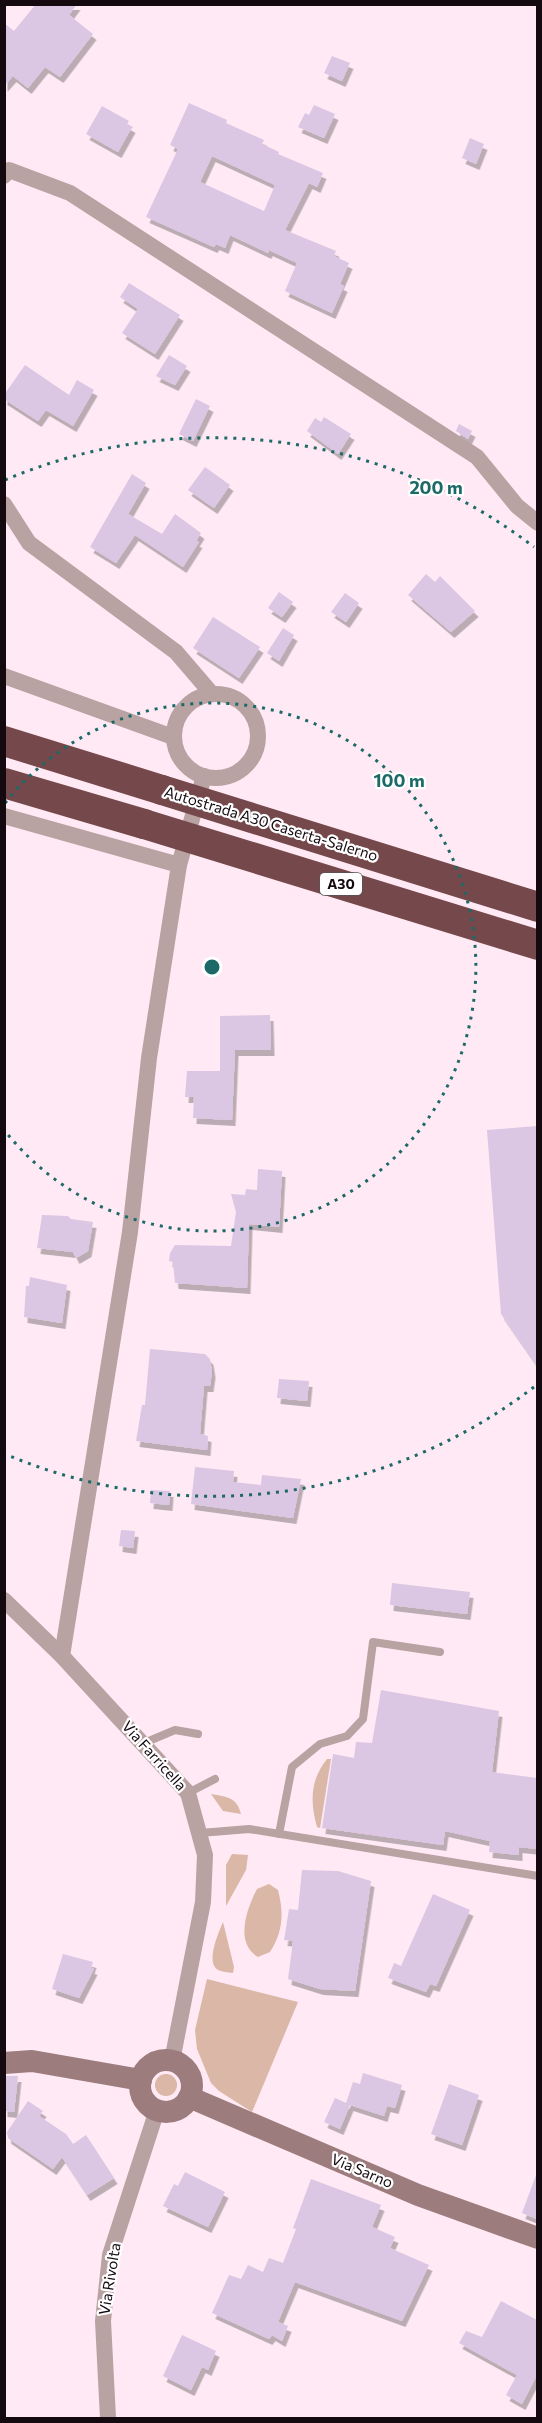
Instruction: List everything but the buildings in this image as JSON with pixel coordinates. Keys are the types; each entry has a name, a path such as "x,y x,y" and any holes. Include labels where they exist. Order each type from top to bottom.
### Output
{"highway":[{"name":"Autostrada A30 Caserta-Salerno","path":"4,741 537,907"},
{"name":"A30","path":"4,783 537,945"}],"main road":[{"path":"4,2063 32,2061 141,2080"},
{"path":"172,2061 185,2069 189,2075 191,2082 189,2097 179,2108 172,2111 157,2110 150,2106 142,2094 141,2080 144,2073 156,2062 172,2061"},
{"name":"Via Sarno","path":"189,2097 418,2195 537,2238"}],"street":[{"path":"4,176 9,170 70,193 458,444 477,457 517,506 537,523"},
{"path":"4,504 29,543 176,652 212,694"},
{"path":"4,676 173,737"},
{"path":"212,694 226,695 239,701 250,711 256,723 258,738 255,751 247,764 223,777 204,776 184,764 176,751 173,737 177,719 188,704 212,694"},
{"path":"62,1656 130,1232 149,1058 179,865 204,776"},
{"path":"4,816 179,865"},
{"name":"Via Farricella","path":"4,1600 62,1656 188,1793 205,1855 203,1902 172,2061"},
{"name":"Via Rivolta","path":"108,2418 103,2321 110,2255 157,2110"}],"lane":[{"path":"279,1834 292,1767 320,1744 347,1736 363,1719 373,1642 440,1652"},
{"path":"144,1743 175,1730 198,1734"},
{"path":"188,1793 215,1779"},
{"path":"200,1833 249,1829 537,1876"}],"shaded area":[{"path":"327,1759 331,1759 320,1828 317,1827 315,1818 313,1792 317,1775"},
{"path":"211,1794 234,1801 241,1814 223,1811"},
{"path":"232,1854 248,1855 246,1870 226,1906 226,1865"},
{"path":"269,1884 278,1890 281,1907 280,1930 270,1952 258,1957 246,1943 245,1925 257,1889"},
{"path":"223,1922 234,1967 233,1973 218,1970 213,1961 216,1939"},
{"path":"207,1979 298,2002 252,2112 219,2091 211,2083 197,2049 195,2030"},
{"path":"166,2074 174,2077 177,2085 174,2093 166,2096 158,2093 155,2085 158,2077"}]}
